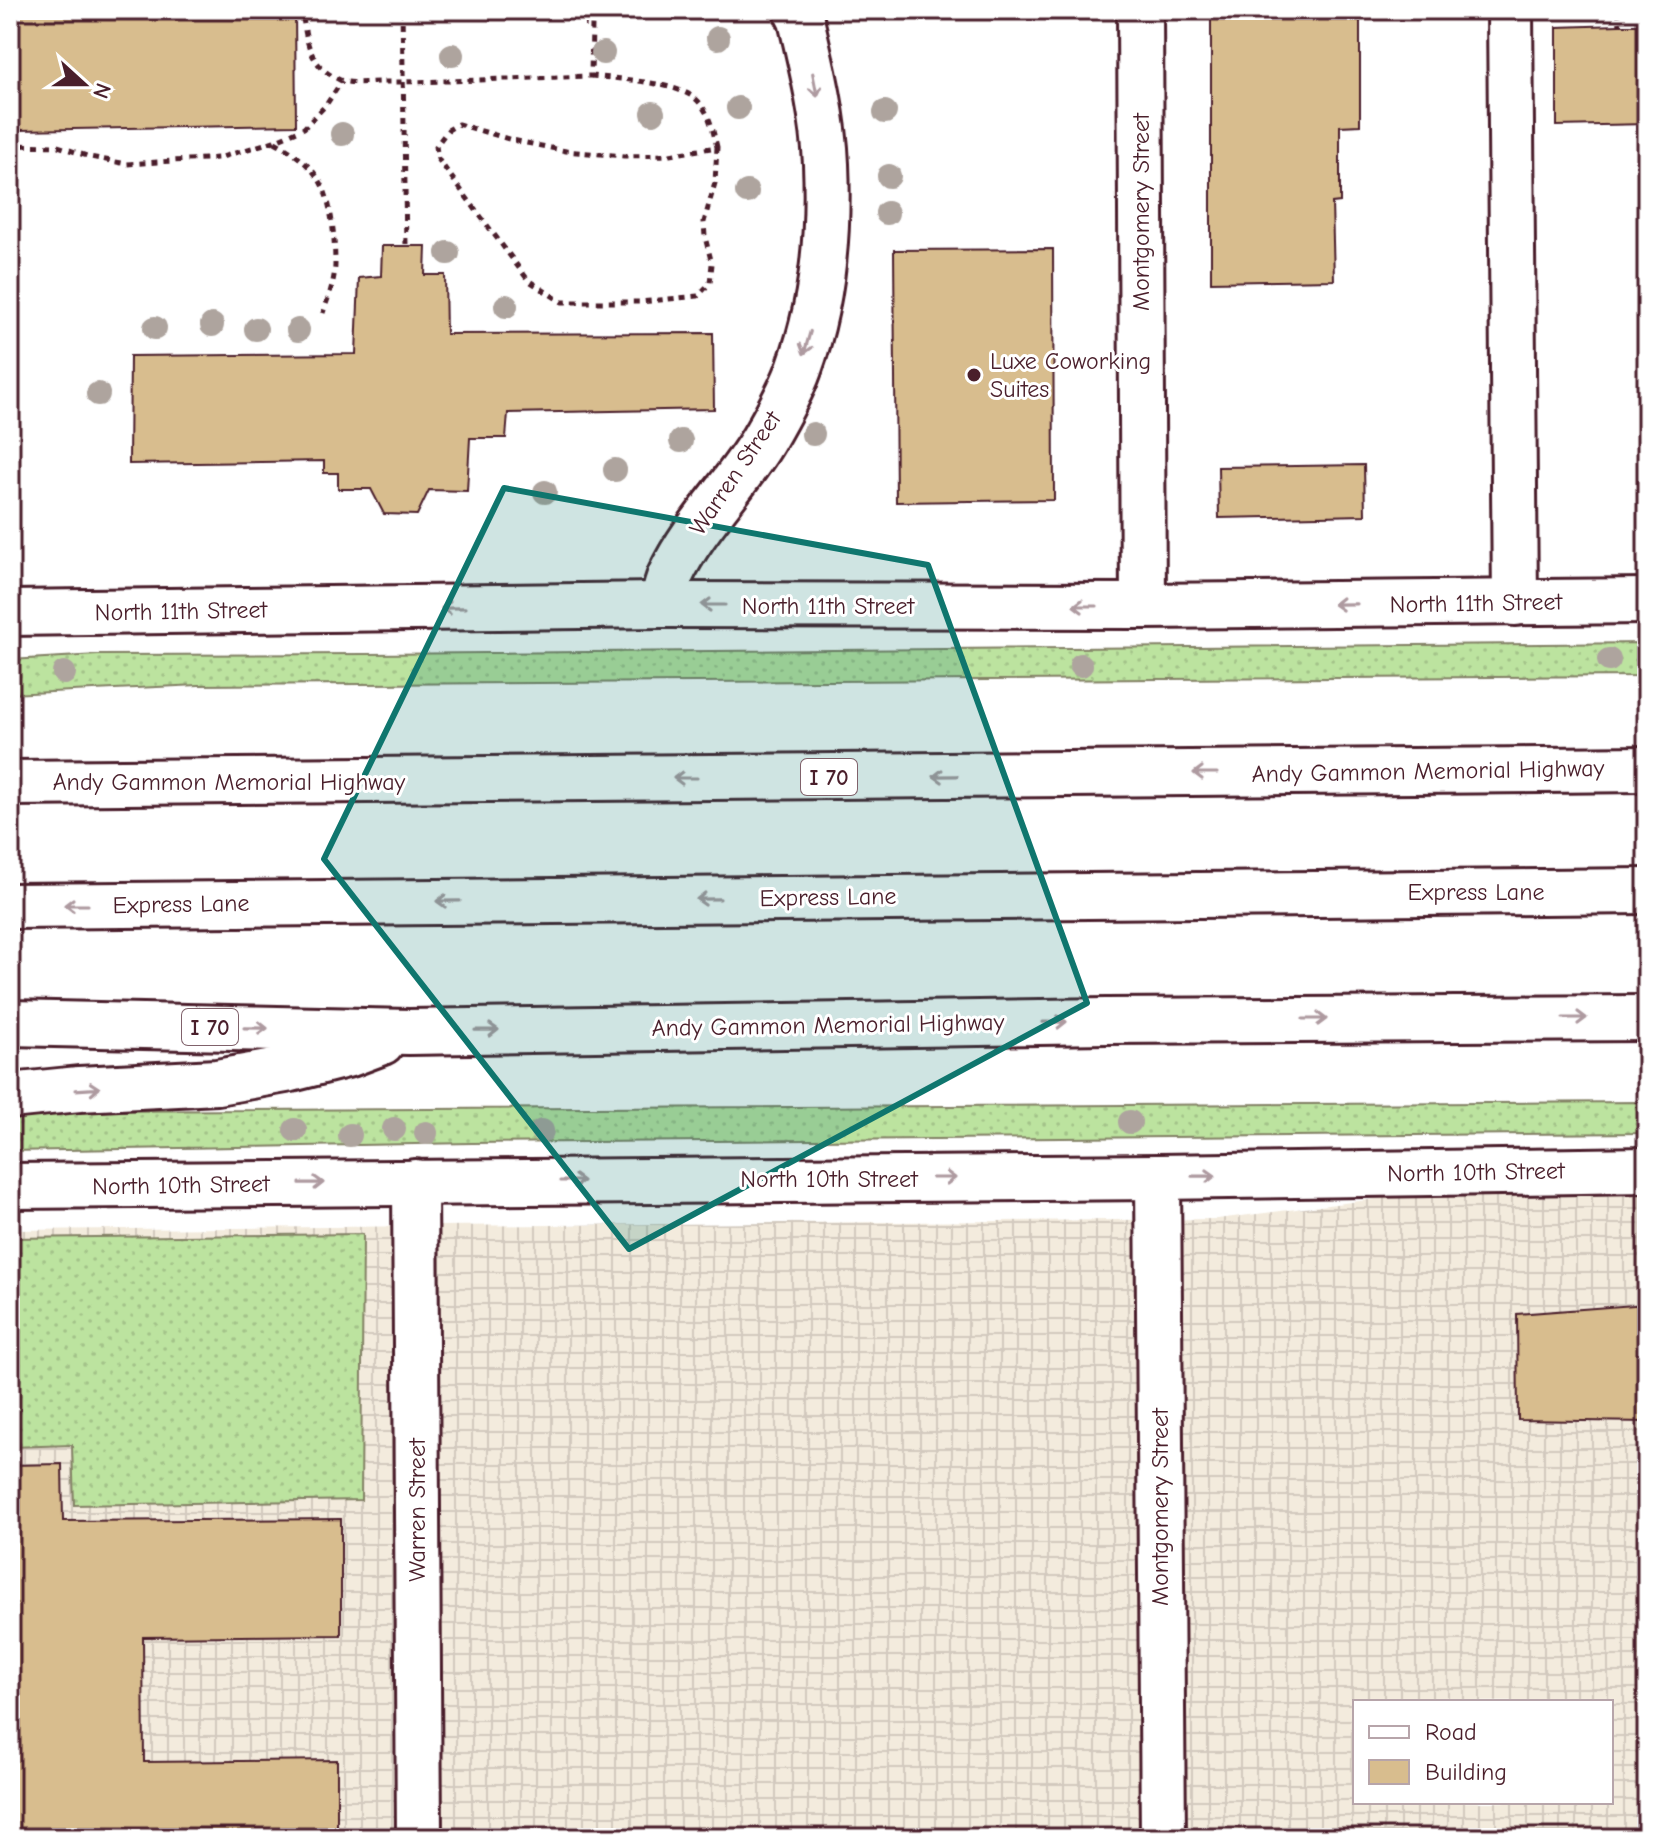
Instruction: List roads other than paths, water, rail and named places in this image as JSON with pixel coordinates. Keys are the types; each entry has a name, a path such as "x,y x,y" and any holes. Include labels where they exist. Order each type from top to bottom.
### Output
{"main road":[{"name":"Warren Street","path":"662,605 669,578 685,548 762,441 798,371 817,307 826,239 826,162 817,90 796,10"},
{"name":"Montgomery Street","path":"1140,10 1143,606"},
{"path":"1510,10 1515,603"},
{"name":"North 11th Street","path":"10,613 662,605 1143,606 1647,601"},
{"name":"Andy Gammon Memorial Highway","path":"10,783 1647,769"},
{"name":"Express Lane","path":"10,906 1647,891"},
{"name":"Andy Gammon Memorial Highway","path":"10,1023 409,1032 1136,1020 1647,1018"},
{"path":"10,1096 217,1082 291,1069 350,1054 409,1032"},
{"name":"North 10th Street","path":"10,1186 1647,1170"},
{"name":"Montgomery Street","path":"1158,1177 1163,1838"},
{"name":"Warren Street","path":"415,1182 419,1838"}],"place":[{"name":"Luxe Coworking Suites","path":"974,375"}]}
